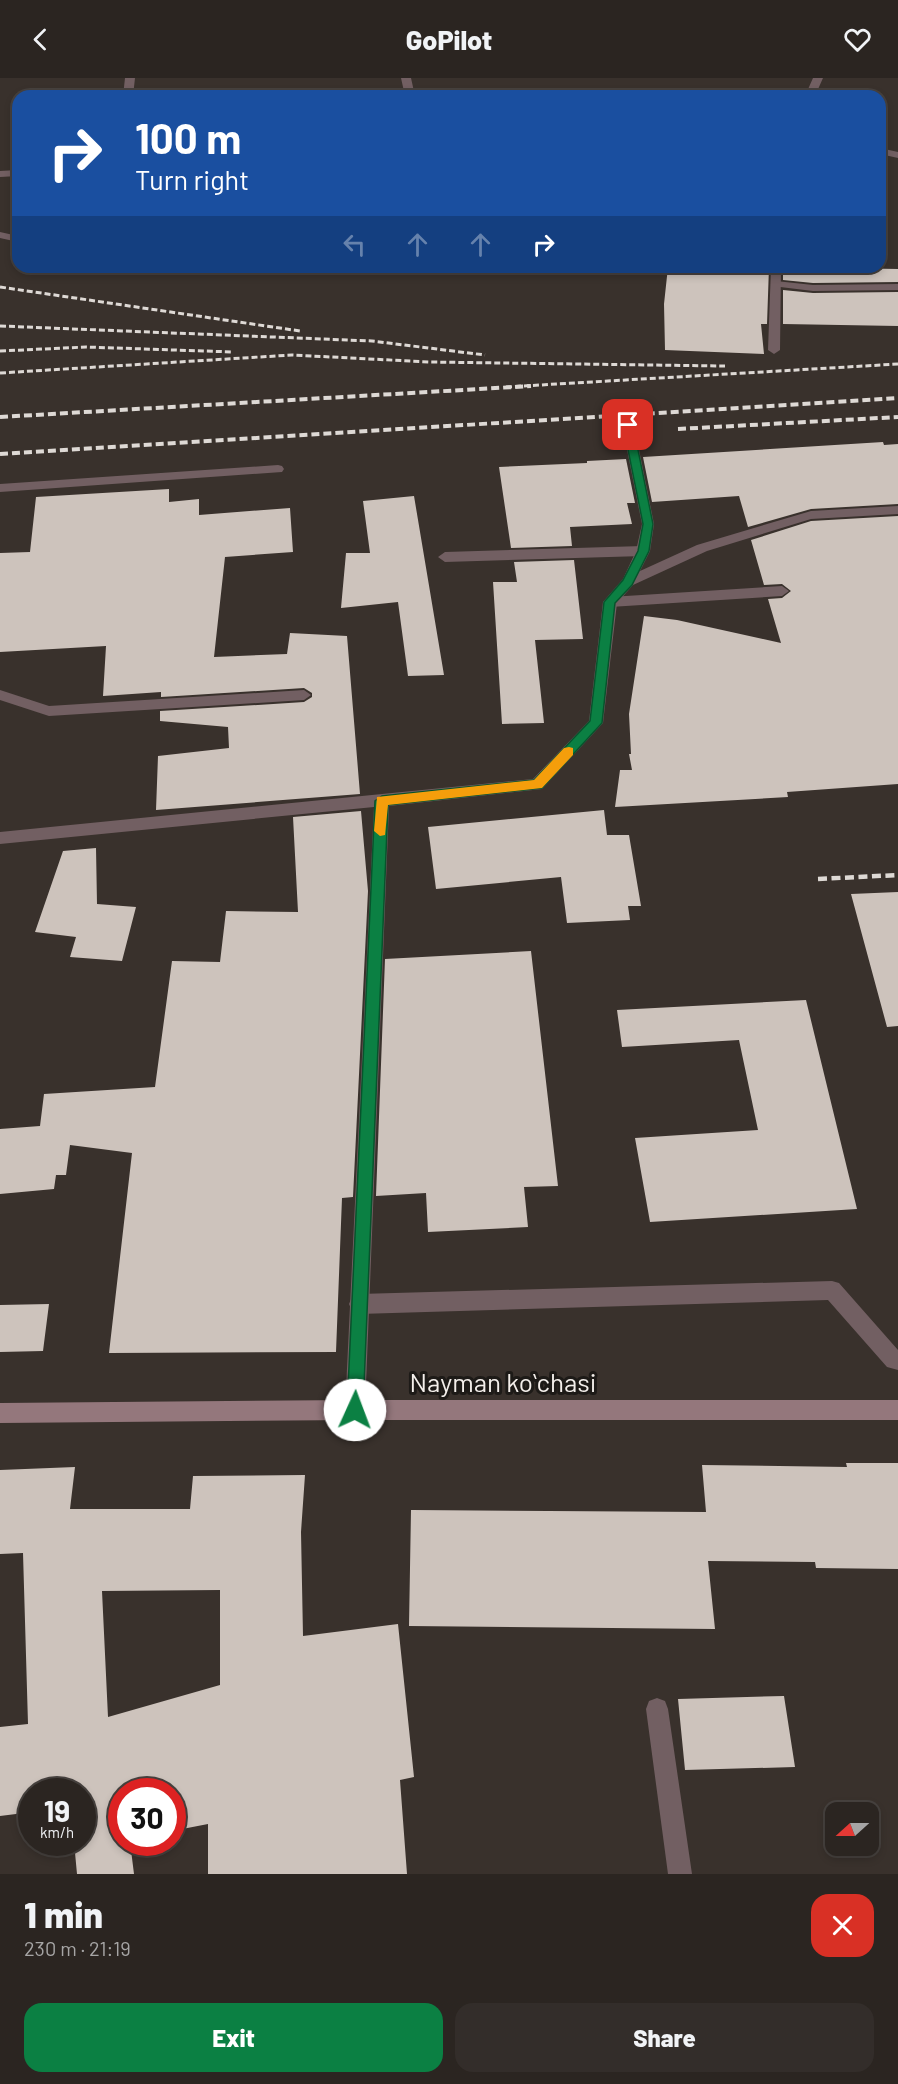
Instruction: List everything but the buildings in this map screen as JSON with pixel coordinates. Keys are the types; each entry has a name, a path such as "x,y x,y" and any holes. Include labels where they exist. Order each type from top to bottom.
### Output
{"main road":[{"name":"Nayman koʻchasi","path":"0,1413 355,1410 898,1410"}],"street":[{"path":"774,350 776,273"},
{"path":"776,284 813,288 898,286"},
{"path":"0,838 537,785 596,723 610,602 628,582 643,551 648,524 628,425"},
{"path":"0,488 278,469"},
{"path":"628,582 702,548 812,515 898,510"},
{"path":"445,557 643,551"},
{"path":"610,602 782,591"},
{"path":"0,695 49,711 304,695"},
{"path":"355,1410 382,801"},
{"path":"359,1304 832,1290 894,1360 898,1360"},
{"path":"657,1709 680,1874"}],"railway":[{"path":"0,287 300,331"},
{"path":"0,326 372,341 485,355"},
{"path":"0,351 86,347 233,352"},
{"path":"0,373 292,355 429,362 725,366"},
{"path":"506,387 898,364"},
{"path":"0,417 531,386"},
{"path":"0,454 898,398"},
{"path":"678,429 898,417"},
{"path":"818,879 898,875"}],"slow traffic":[{"path":"380,831 382,801 537,785 569,752"}],"route":[{"path":"355,1410 382,801 537,785 596,723 610,602 628,582 643,551 648,524 628,425"}]}
